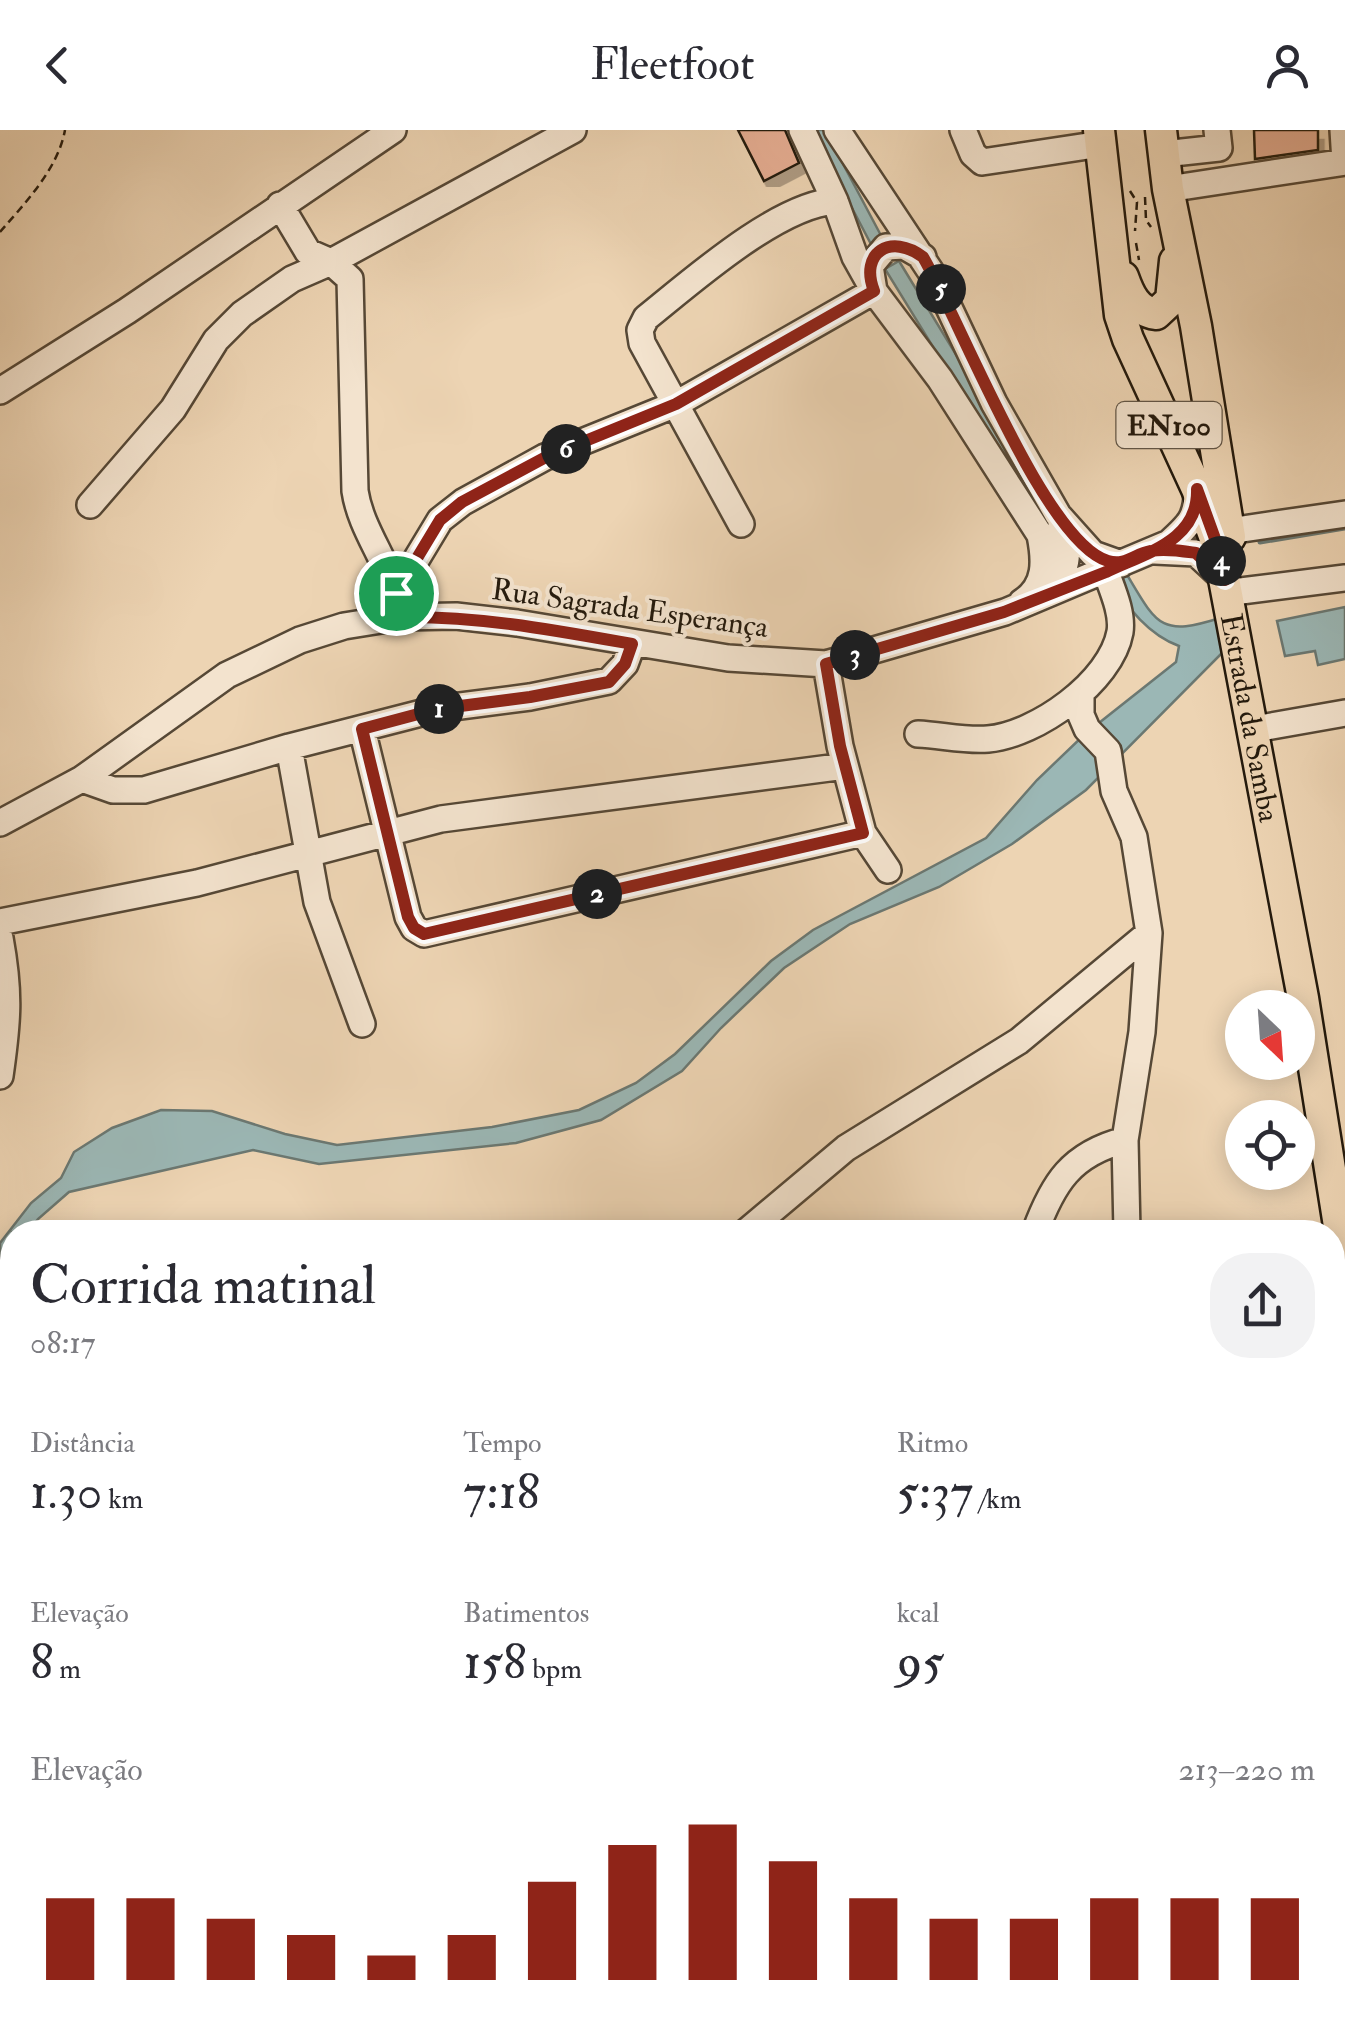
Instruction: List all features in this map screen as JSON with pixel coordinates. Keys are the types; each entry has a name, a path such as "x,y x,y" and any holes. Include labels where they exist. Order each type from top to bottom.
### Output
{"main road":[{"name":"Estrada da Samba","path":"1100,137 1120,315 1197,489 1235,597"},
{"name":"Estrada da Samba","path":"1162,142 1196,326 1229,531 1235,597 1338,1220"},
{"path":"1110,241 1137,306 1156,314 1170,300 1175,278 1175,228"},
{"name":"Estrada da Samba","path":"1246,653 1266,727 1345,1164"}],"street":[{"path":"0,391 128,311 393,130"},
{"path":"90,504 173,409 216,340 242,314 292,279 332,262 573,130"},
{"path":"802,130 855,258 874,291 950,394 1040,535 1045,558 1037,586 1029,598 1004,612"},
{"path":"837,130 923,257 994,403 1058,514 1093,554 1114,568 1120,631 1116,646 1081,696 1079,706 1108,751 1114,791 1134,837 1149,933 1142,1032 1125,1140 1127,1220"},
{"path":"963,130 973,154 982,162 1100,137"},
{"path":"1162,142 1219,148 1217,130"},
{"path":"1168,189 1345,162 1343,130"},
{"path":"741,524 640,337 646,318 730,253 774,224 822,202 834,201"},
{"path":"280,205 308,252 346,272 352,288 357,505 398,605"},
{"path":"874,291 870,266 878,252 894,245 904,246 923,257"},
{"path":"398,605 440,520 462,502 546,457 676,404 874,291"},
{"name":"Rua Sagrada Esperança","path":"0,823 82,778 183,704 245,666 300,640 398,605 632,644 777,663 826,664 1004,612 1114,568 1169,542 1186,527 1198,508 1197,489"},
{"path":"1040,597 1053,588 1069,552 1058,514"},
{"path":"1229,531 1345,514"},
{"path":"1150,551 1196,553 1235,597 1345,578"},
{"path":"82,778 113,790 144,790 437,709 609,682 625,664 632,644"},
{"path":"826,664 844,766 863,833 888,870"},
{"path":"918,734 969,740 999,738 1023,730 1081,696"},
{"path":"1266,727 1345,713"},
{"path":"362,729 408,917 414,928 424,934 863,833"},
{"path":"289,747 317,902 362,1024"},
{"path":"0,922 197,883 441,819 844,766"},
{"path":"760,1220 846,1148 1019,1041 1149,933"},
{"path":"0,938 8,979 9,1019 0,1076"},
{"path":"1040,1220 1052,1188 1085,1155 1125,1140"}],"path":[{"path":"0,232 32,196 62,144 64,130"},
{"path":"1129,189 1137,202 1135,234 1140,262"}],"water":[{"path":"811,130 825,130 885,243 873,248"},
{"path":"899,261 1064,532 1052,540 885,269"},
{"path":"1126,573 1145,605 1172,626 1220,618 1224,651 1086,790 1012,844 939,887 850,924 784,968 682,1071 601,1120 516,1143 319,1164 253,1150 69,1192 37,1220 18,1220 61,1178 74,1152 112,1128 161,1110 212,1111 285,1134 337,1145 492,1127 579,1110 636,1083 675,1054 771,961 813,930 986,838 1037,780 1085,734 1176,662 1179,646 1148,627 1110,581"},
{"path":"1345,607 1345,659 1318,665 1315,651 1285,656 1277,621"}],"building":[{"path":"738,130 785,130 799,163 764,181"},
{"path":"1254,130 1318,130 1318,150 1255,159"}],"waterway":[{"path":"1260,542 1345,528"}],"route":[{"path":"396,593 400,617 456,616 517,623 632,644 625,664 609,682 437,709 362,729 408,917 414,928 424,934 863,833 840,746 826,664 1004,612 1106,572 1121,564 1169,542 1186,527 1198,508 1197,489 1218,547 1225,580 1196,553 1150,551 1121,564 1103,560 1081,544 1058,514 994,403 923,257 912,249 894,245 878,252 872,260 870,280 874,291 676,404 546,457 462,502 440,520 396,593"}]}
